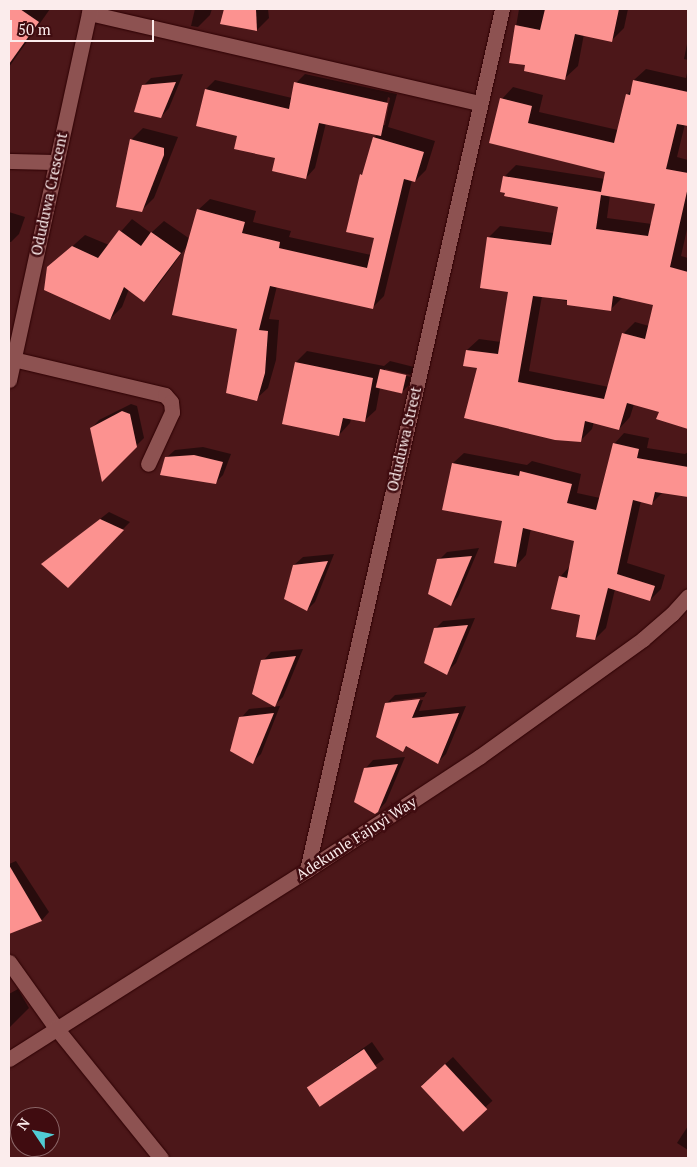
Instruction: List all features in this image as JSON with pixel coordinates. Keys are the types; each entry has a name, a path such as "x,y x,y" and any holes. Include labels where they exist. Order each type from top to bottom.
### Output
{"street":[{"name":"Oduduwa Street","path":"307,870 502,9"},
{"path":"90,11 480,104"},
{"name":"Oduduwa Crescent","path":"9,380 90,11"},
{"path":"9,161 56,162"},
{"path":"13,359 165,395 171,402 172,412 148,464"},
{"name":"Adekunle Fajuyi Way","path":"9,1059 307,870 487,752 643,639 672,614 688,596"},
{"path":"9,962 56,1028 161,1158"}],"building":[{"path":"9,9 20,9 39,22 9,64"},
{"path":"224,9 256,9 257,31 220,24"},
{"path":"545,9 619,9 612,42 575,34 565,80 524,71 525,65 509,63 515,25 540,30"},
{"path":"633,80 688,92 688,126 677,124 666,169 688,173 688,187 670,267 688,272 688,429 656,419 659,412 627,403 619,430 585,421 581,442 555,440 464,418 477,368 463,366 466,350 498,354 508,292 480,288 487,237 551,245 558,207 504,196 505,193 500,192 503,176 601,192 605,172 489,143 500,98 532,106 528,123 614,143 626,94 630,95","holes":["601,195 655,204 648,236 596,229","533,296 567,300 567,305 611,311 613,296 653,305 645,339 622,333 604,399 518,382"]},
{"path":"176,82 161,118 134,112 142,85"},
{"path":"294,82 388,103 381,136 319,123 306,179 272,171 275,158 234,149 237,136 196,126 205,89 289,109"},
{"path":"373,137 424,152 415,182 404,179 373,309 270,286 259,330 268,331 265,373 257,401 226,393 237,329 172,315 184,255 197,209 245,222 242,233 280,242 279,248 367,268 374,238 346,232 360,174 362,175"},
{"path":"130,139 164,148 164,155 142,212 116,207"},
{"path":"119,230 141,246 151,232 181,253 144,302 124,287 110,320 44,290 47,267 72,246 98,258"},
{"path":"295,362 373,378 365,422 343,418 339,436 282,424"},
{"path":"380,369 406,375 402,394 376,388"},
{"path":"122,411 130,414 137,447 102,482 90,428"},
{"path":"613,443 639,449 637,458 688,467 688,497 655,492 652,505 633,500 617,574 655,586 650,601 608,588 595,640 576,637 580,615 551,609 559,576 567,578 574,541 523,528 516,567 494,563 502,521 442,510 452,463 519,476 520,471 572,484 567,503 596,510"},
{"path":"194,455 223,462 216,484 160,475 165,457"},
{"path":"100,519 124,530 68,588 41,564"},
{"path":"472,556 451,606 428,594 437,559"},
{"path":"328,561 307,611 284,599 293,565"},
{"path":"468,625 447,675 424,663 434,628"},
{"path":"296,656 275,707 252,694 261,660"},
{"path":"420,699 412,718 459,713 438,764 406,746 403,752 376,737 385,703"},
{"path":"274,713 253,764 230,751 239,717"},
{"path":"398,764 378,812 375,814 354,802 364,768"},
{"path":"9,865 42,921 9,934"},
{"path":"364,1049 377,1068 320,1107 307,1088"},
{"path":"445,1064 487,1109 463,1132 421,1087"}]}
